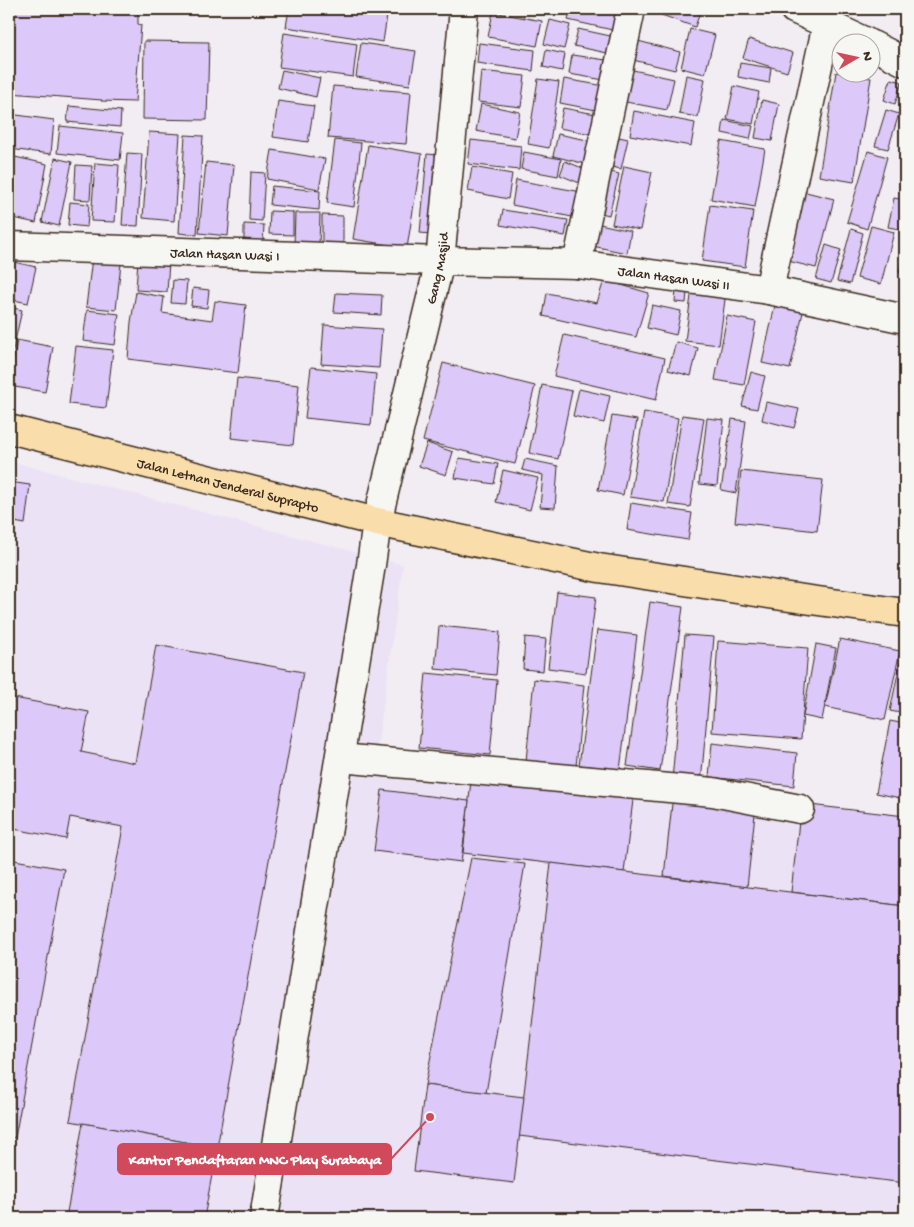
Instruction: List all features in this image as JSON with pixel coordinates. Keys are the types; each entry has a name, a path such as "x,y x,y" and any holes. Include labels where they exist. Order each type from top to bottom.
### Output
{"main road":[{"name":"Jalan Letnan Jenderal Suprapto","path":"9,429 377,522 599,568 905,613"}],"street":[{"name":"Gang Masjid","path":"264,1218 377,522 440,261 464,9"},
{"path":"577,264 631,9"},
{"path":"794,9 827,16 851,32"},
{"path":"769,290 827,16"},
{"path":"882,51 905,62"},
{"name":"Jalan Hasan Wasi I","path":"9,246 440,261"},
{"name":"Jalan Hasan Wasi II","path":"440,261 577,264 769,290 905,319"},
{"path":"340,758 713,792 800,809"}],"shaded area":[{"path":"9,461 403,565 376,757 905,815 905,1218 9,1218"}],"building":[{"path":"16,9 138,9 138,24 141,25 135,102 9,93 9,16 15,16"},
{"path":"289,9 388,9 383,42 286,27"},
{"path":"570,9 622,9 617,31 568,20"},
{"path":"645,9 701,9 695,27"},
{"path":"493,12 542,21 537,46 488,37"},
{"path":"550,20 570,25 564,49 544,44"},
{"path":"578,29 615,37 612,54 574,46"},
{"path":"690,29 715,35 705,74 681,68"},
{"path":"284,33 357,44 353,77 279,67"},
{"path":"749,39 793,53 787,72 743,58"},
{"path":"144,41 209,42 207,120 143,119"},
{"path":"638,41 680,52 675,70 633,60"},
{"path":"361,43 416,51 410,85 356,77"},
{"path":"479,43 535,50 533,71 477,63"},
{"path":"546,50 565,54 562,71 543,67"},
{"path":"572,55 613,61 610,81 569,74"},
{"path":"740,63 771,68 769,83 738,77"},
{"path":"282,70 320,78 316,97 278,88"},
{"path":"633,70 674,79 667,110 626,102"},
{"path":"481,71 525,76 521,107 478,102"},
{"path":"686,75 705,79 698,117 679,114"},
{"path":"538,79 559,82 549,148 528,144"},
{"path":"564,79 605,86 601,111 560,103"},
{"path":"891,79 902,82 895,104 884,100"},
{"path":"834,82 870,82 854,182 819,176"},
{"path":"333,86 411,92 406,144 328,138"},
{"path":"734,86 759,92 753,124 727,119"},
{"path":"905,89 905,109 899,107"},
{"path":"762,100 779,104 772,141 755,138"},
{"path":"278,101 314,106 308,142 273,137"},
{"path":"481,104 520,112 515,138 476,131"},
{"path":"69,106 121,111 120,127 67,122"},
{"path":"563,108 601,115 597,135 559,128"},
{"path":"886,110 899,114 888,149 875,146"},
{"path":"634,111 695,123 691,146 630,135"},
{"path":"9,114 54,120 51,154 9,149"},
{"path":"724,120 753,126 750,139 722,133"},
{"path":"60,126 123,133 120,160 57,153"},
{"path":"149,132 180,134 174,221 143,218"},
{"path":"558,134 592,141 586,164 553,156"},
{"path":"185,135 203,136 197,235 179,233"},
{"path":"614,136 628,139 621,169 608,166"},
{"path":"335,140 361,143 354,207 327,203"},
{"path":"471,140 521,146 519,170 468,164"},
{"path":"721,141 765,149 755,207 711,199"},
{"path":"368,145 422,154 407,248 353,239"},
{"path":"272,150 325,159 319,189 267,179"},
{"path":"868,151 887,157 867,229 847,222"},
{"path":"524,152 561,159 558,176 521,169"},
{"path":"127,153 142,154 138,226 122,225"},
{"path":"427,154 449,156 442,235 420,233"},
{"path":"15,157 47,164 36,223 9,217 9,191"},
{"path":"55,158 72,162 59,226 42,222"},
{"path":"565,161 587,170 582,184 560,175"},
{"path":"206,162 234,165 228,236 199,233"},
{"path":"95,163 119,165 115,222 91,221"},
{"path":"76,165 92,166 90,200 74,199"},
{"path":"624,166 652,172 640,230 612,224"},
{"path":"472,167 512,174 508,199 468,191"},
{"path":"607,171 619,174 609,215 597,212"},
{"path":"251,172 265,173 262,221 249,220"},
{"path":"516,180 582,192 577,218 512,205"},
{"path":"272,186 320,191 319,210 270,205"},
{"path":"802,191 834,199 816,268 784,260"},
{"path":"894,198 905,200 905,230 888,227"},
{"path":"70,202 89,204 87,227 68,225"},
{"path":"710,205 753,211 745,267 702,261"},
{"path":"503,210 568,220 565,236 500,225"},
{"path":"270,211 293,212 293,235 269,234"},
{"path":"295,213 320,213 319,246 294,245"},
{"path":"322,215 343,216 343,245 322,245"},
{"path":"591,222 631,231 627,253 587,245"},
{"path":"244,224 264,225 263,242 244,241"},
{"path":"871,226 894,232 881,284 857,278"},
{"path":"851,229 863,233 850,284 837,281"},
{"path":"826,245 841,250 831,283 816,279"},
{"path":"93,250 122,254 116,310 86,307"},
{"path":"905,250 905,274 899,272"},
{"path":"138,259 169,261 167,292 136,290"},
{"path":"9,261 36,267 28,303 9,299"},
{"path":"173,280 187,281 185,304 171,303"},
{"path":"604,280 649,293 636,337 543,316 547,293 597,303"},
{"path":"677,280 688,281 686,303 675,302"},
{"path":"193,288 209,290 207,308 191,306"},
{"path":"692,288 726,292 719,345 685,341"},
{"path":"136,292 164,297 162,313 212,320 215,301 246,305 238,373 128,359"},
{"path":"336,293 382,295 381,315 334,312"},
{"path":"776,301 804,308 790,369 762,363"},
{"path":"652,305 681,311 676,335 647,328"},
{"path":"9,307 22,310 9,368"},
{"path":"87,310 119,314 115,345 83,341"},
{"path":"727,316 756,322 744,385 715,380"},
{"path":"324,325 382,329 379,368 321,364"},
{"path":"564,335 665,358 656,400 554,376"},
{"path":"17,340 53,347 45,392 9,386"},
{"path":"676,342 698,348 691,376 668,370"},
{"path":"76,346 113,350 106,408 69,404"},
{"path":"443,363 535,386 515,464 423,441"},
{"path":"311,367 376,374 371,425 305,418"},
{"path":"751,372 765,376 757,409 742,406"},
{"path":"237,378 299,385 293,445 231,438"},
{"path":"542,385 572,391 558,459 529,453"},
{"path":"579,389 610,396 604,423 573,416"},
{"path":"766,402 799,409 794,428 762,420"},
{"path":"644,412 678,418 664,502 630,497"},
{"path":"682,415 704,418 690,507 668,504"},
{"path":"612,416 637,420 623,495 598,490"},
{"path":"707,418 724,420 717,486 699,484"},
{"path":"732,419 746,421 736,493 721,490"},
{"path":"427,443 453,452 446,475 419,466"},
{"path":"459,458 498,464 494,484 455,478"},
{"path":"525,459 558,466 555,508 540,507 543,475 522,470"},
{"path":"503,470 538,478 530,510 496,502"},
{"path":"741,471 823,480 817,531 735,522"},
{"path":"9,482 30,485 25,524 9,521"},
{"path":"631,503 692,513 688,540 627,530"},
{"path":"557,592 596,597 586,673 548,668"},
{"path":"650,602 683,607 660,771 627,766"},
{"path":"439,626 500,632 496,675 435,669"},
{"path":"597,630 637,635 620,770 579,765"},
{"path":"685,635 714,637 701,783 672,780"},
{"path":"525,637 546,639 543,671 523,669"},
{"path":"840,639 900,651 885,720 825,707"},
{"path":"718,641 808,648 801,739 712,732"},
{"path":"816,644 836,648 822,720 803,716"},
{"path":"156,645 303,672 217,1148 70,1121 123,827 70,817 66,839 9,828 9,697 89,712 81,752 135,763"},
{"path":"901,659 905,660 905,714 890,711"},
{"path":"426,673 497,680 490,755 419,748"},
{"path":"534,679 584,685 576,766 526,761"},
{"path":"890,721 905,724 905,799 876,793"},
{"path":"712,743 797,753 794,786 709,777"},
{"path":"472,772 634,792 624,872 463,853"},
{"path":"382,790 469,801 461,862 374,851"},
{"path":"673,795 756,805 747,887 664,876"},
{"path":"801,804 905,816 905,906 791,892"},
{"path":"471,858 525,864 486,1093 425,1085"},
{"path":"9,859 64,869 15,1138 9,1137"},
{"path":"551,863 905,906 905,1183 519,1136"},
{"path":"425,1085 524,1097 514,1183 414,1171"},
{"path":"83,1123 217,1148 204,1218 66,1218"}],"place":[{"name":"Kantor Pendaftaran MNC Play Surabaya","path":"430,1117"}]}
